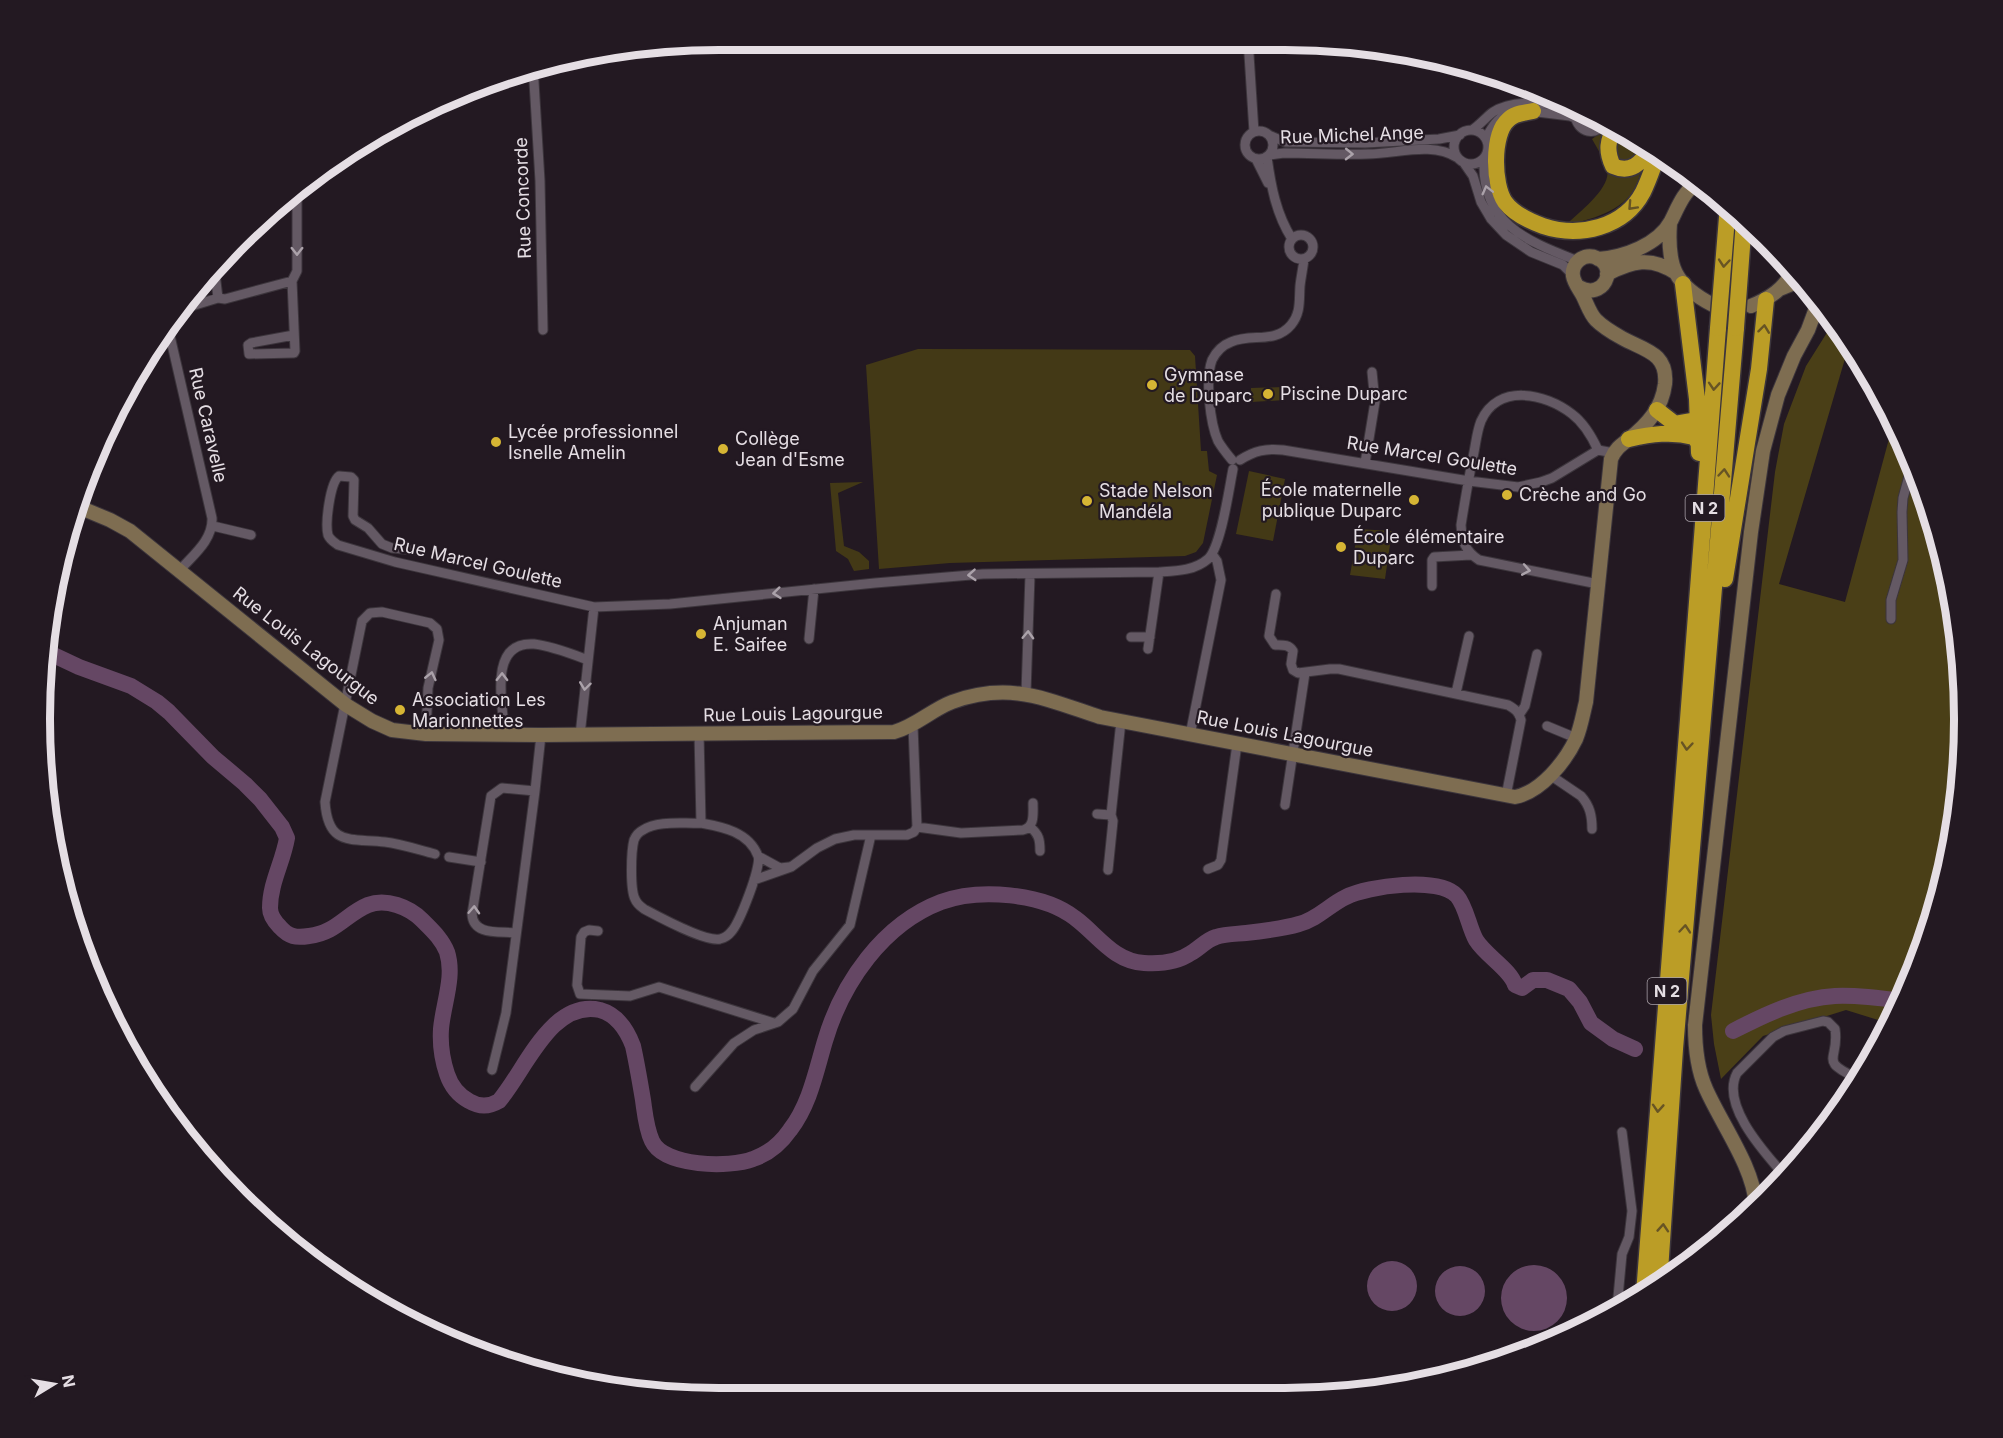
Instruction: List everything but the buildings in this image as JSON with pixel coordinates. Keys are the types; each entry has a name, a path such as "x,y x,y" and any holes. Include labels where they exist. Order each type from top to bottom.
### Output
{"highway":[{"path":"1533,111 1512,116 1501,128 1496,176 1501,195 1511,210 1537,224 1556,230 1582,231 1594,229 1621,217 1642,193 1655,161"},
{"path":"1612,135 1607,151 1613,166 1633,168 1645,155"},
{"name":"N 2","path":"1645,1283 1727,218"},
{"name":"N 2","path":"1660,1273 1675,1049 1743,233"},
{"path":"1679,279 1700,445 1699,530 1692,687"},
{"path":"1701,740 1741,470 1759,369 1758,303"},
{"path":"1657,410 1675,424 1698,418"},
{"path":"1629,439 1654,434 1683,434 1694,437 1700,445"}],"main road":[{"path":"1679,279 1668,249 1670,224 1679,202 1691,187"},
{"path":"1598,259 1636,250 1650,242 1670,224"},
{"path":"1604,327 1595,305 1607,274 1606,268 1598,259 1592,256 1585,257 1578,261 1572,274 1594,318 1604,327 1623,339 1645,348 1660,360 1664,370 1665,385 1657,410 1646,425 1619,446 1614,453"},
{"path":"1607,274 1644,261 1657,262 1697,296 1713,304"},
{"path":"1782,288 1788,279"},
{"path":"1758,303 1792,284"},
{"path":"1579,287 1589,291 1600,288"},
{"path":"1809,330 1815,311"},
{"path":"1754,1195 1747,1171 1705,1087 1695,1047 1695,1025 1751,532 1763,451 1778,395 1794,356 1819,317"},
{"name":"Rue Louis Lagourgue","path":"83,509 130,531 346,705 392,730 426,734 505,735 894,732 913,726 941,707 953,702 1000,692 1026,693 1100,717 1515,797 1531,792 1550,775 1576,738 1582,723 1609,466 1614,453"},
{"path":"1747,1171 1761,1188"}],"street":[{"name":"Rue Michel Ange","path":"1249,50 1254,132"},
{"name":"Rue Concorde","path":"534,76 540,181 543,330"},
{"path":"1552,106 1526,104 1509,106 1494,112 1472,130 1460,135 1454,149 1473,176 1486,211 1506,235 1531,252 1563,265 1572,274"},
{"path":"1578,261 1517,233 1502,219 1488,196 1484,159 1488,149 1486,138 1500,117 1516,111 1570,116 1575,118 1577,125 1583,130 1591,132 1600,129"},
{"path":"1472,130 1486,138"},
{"path":"1272,190 1268,156 1273,145 1269,135 1262,131 1254,132 1248,136 1245,144 1248,154 1256,159 1272,190 1282,224 1292,239"},
{"name":"Rue Michel Ange","path":"1269,135 1284,142 1384,142 1439,139 1460,135"},
{"name":"Rue Michel Ange","path":"1268,156 1284,153 1383,154 1423,149 1450,153 1461,161"},
{"path":"1256,159 1268,156"},
{"path":"1461,161 1474,164 1484,159"},
{"path":"294,335 251,343 248,345 249,354 292,354 295,351 292,281 297,271 297,200"},
{"path":"1280,216 1295,231 1310,238 1313,246 1311,254 1299,259"},
{"path":"1190,735 1221,580 1217,561 1212,554 1216,546 1235,463 1220,444 1215,431 1209,369 1219,350 1231,342 1272,337 1285,332 1297,317 1301,305 1299,259 1288,248 1292,239 1302,235"},
{"path":"216,278 218,298"},
{"path":"192,306 292,281"},
{"name":"Rue Caravelle","path":"170,336 213,526"},
{"path":"1365,463 1375,402 1372,372"},
{"path":"1598,584 1479,560 1467,550 1461,525 1480,423 1492,406 1502,399 1513,396 1535,396 1561,407 1582,423 1598,450 1614,453"},
{"name":"Rue Marcel Goulette","path":"1235,463 1253,452 1272,449 1508,487 1541,483 1562,473 1598,450"},
{"name":"Rue Marcel Goulette","path":"414,550 392,548 382,544 353,516 354,480 345,476 334,479 329,502 328,535 338,545 395,561 594,607 670,604 983,574 1030,575 1186,570 1208,559 1212,554"},
{"path":"1891,619 1891,600 1903,560 1902,512 1908,478"},
{"path":"180,570 205,541 213,526 251,535"},
{"path":"1432,585 1434,557 1471,555"},
{"path":"1148,649 1159,572"},
{"path":"1026,693 1030,575"},
{"path":"809,639 814,589"},
{"path":"1276,594 1269,631 1270,640 1275,645 1287,645 1291,648 1293,651 1291,664 1293,670 1298,673 1339,669 1508,705 1519,715"},
{"path":"580,735 594,607"},
{"path":"426,734 428,688 439,640 437,629 430,622 382,612 366,616 362,621 325,802 329,825 344,839 387,842 435,854"},
{"path":"1456,693 1469,636"},
{"path":"1131,637 1150,637"},
{"path":"505,735 501,668 513,649 528,644 537,644 588,660"},
{"path":"1506,796 1520,729 1519,715 1525,706 1537,654"},
{"path":"1285,805 1305,673"},
{"path":"1108,870 1121,721"},
{"path":"754,880 791,867 835,839 854,835 907,835 914,832 916,827 913,726"},
{"path":"1547,726 1576,738"},
{"path":"699,733 701,823"},
{"path":"492,1070 506,1014 541,735"},
{"path":"1208,869 1218,865 1221,860 1237,744"},
{"path":"1550,775 1585,800 1592,817 1592,829"},
{"path":"516,933 481,930 474,923 472,914 491,796 502,788 535,791"},
{"path":"916,827 961,833 1023,830 1030,827 1033,819 1033,803"},
{"path":"1097,814 1111,815"},
{"path":"701,823 731,830 748,841 758,856 759,862 754,880 733,931 721,939 705,939 638,904 633,895 634,842 638,833 645,828 657,825 701,823"},
{"path":"1030,827 1040,840 1040,851"},
{"path":"696,1087 734,1043 754,1030 775,1023 789,1014 813,970 850,925 871,835"},
{"path":"758,856 780,868 791,867"},
{"path":"449,857 481,862"},
{"path":"598,932 589,930 581,937 577,985 580,993 630,996 659,987 775,1023"},
{"path":"1779,1169 1755,1140 1739,1110 1733,1089 1733,1080 1737,1073 1773,1037 1785,1031 1823,1021 1828,1022 1835,1029 1833,1062 1838,1070 1851,1075"},
{"path":"1618,1300 1622,1254 1629,1237 1632,1211 1622,1132"}],"shaded area":[{"path":"1603,131 1645,155 1635,188 1623,203 1595,217 1566,225 1600,192 1605,184 1607,169 1592,139"},
{"path":"1829,330 1846,355 1779,584 1845,602 1890,435 1903,463 1931,546 1948,632 1954,719 1948,806 1941,850 1918,934 1903,975 1881,1021 1846,1010 1763,1036 1721,1079 1711,1015 1775,472 1784,424 1806,366"},
{"path":"918,349 1190,350 1195,356 1201,451 1207,451 1209,471 1217,475 1203,543 1196,552 1185,556 950,563 879,569 866,365"},
{"name":"Piscine Duparc","path":"1284,387 1285,400 1251,402 1251,388"},
{"path":"1249,471 1285,479 1273,541 1236,534"},
{"path":"863,482 838,493 844,546 859,552 869,561 869,569 854,571 848,559 836,551 830,483"},
{"path":"1358,529 1392,531 1385,579 1350,575"},
{"path":"1387,1261 1397,1261 1410,1268 1417,1281 1417,1291 1410,1304 1397,1311 1387,1311 1378,1307 1371,1300 1367,1291 1367,1281 1371,1272 1378,1265"},
{"path":"1534,1265 1546,1268 1557,1275 1564,1286 1567,1298 1564,1310 1557,1321 1546,1328 1534,1331 1522,1328 1511,1321 1504,1310 1501,1298 1504,1286 1511,1275 1522,1268"},
{"path":"1455,1266 1465,1266 1478,1273 1485,1286 1485,1296 1478,1309 1465,1316 1455,1316 1446,1312 1439,1305 1435,1296 1435,1286 1439,1277 1446,1270"}],"waterway":[{"path":"53,655 131,686 157,702 260,799 282,827 287,838 272,890 270,908 273,919 286,933 300,937 327,931 360,909 375,903 390,903 411,911 433,931 445,947 450,971 441,1029 443,1057 447,1074 455,1090 461,1096 480,1105 499,1101 529,1056 553,1026 567,1015 583,1010 600,1010 612,1015 621,1024 633,1046 646,1121 652,1141 659,1150 683,1160 714,1164 743,1162 764,1154 778,1144 803,1109 812,1087 832,1019 854,977 868,958 883,940 920,912 941,902 973,895 1010,895 1046,903 1075,918 1123,958 1156,963 1186,956 1219,936 1273,930 1306,922 1340,900 1370,889 1403,885 1435,886 1457,896 1463,905 1476,940 1509,974 1515,985 1522,988 1533,980 1547,980 1569,989 1580,1002 1591,1023 1613,1039 1635,1049"},
{"path":"1733,1031 1782,1008 1822,997 1851,996 1891,1000"}],"place":[{"name":"Gymnase de Duparc","path":"1152,385"},
{"name":"Piscine Duparc","path":"1268,394"},
{"name":"Lycée professionnel Isnelle Amelin","path":"496,442"},
{"name":"Collège Jean d'Esme","path":"723,449"},
{"name":"Crèche and Go","path":"1507,495"},
{"name":"École maternelle publique Duparc","path":"1414,500"},
{"name":"Stade Nelson Mandéla","path":"1087,501"},
{"name":"École élémentaire Duparc","path":"1341,547"},
{"name":"Anjuman E. Saifee","path":"701,634"},
{"name":"Association Les Marionnettes","path":"400,710"}]}
